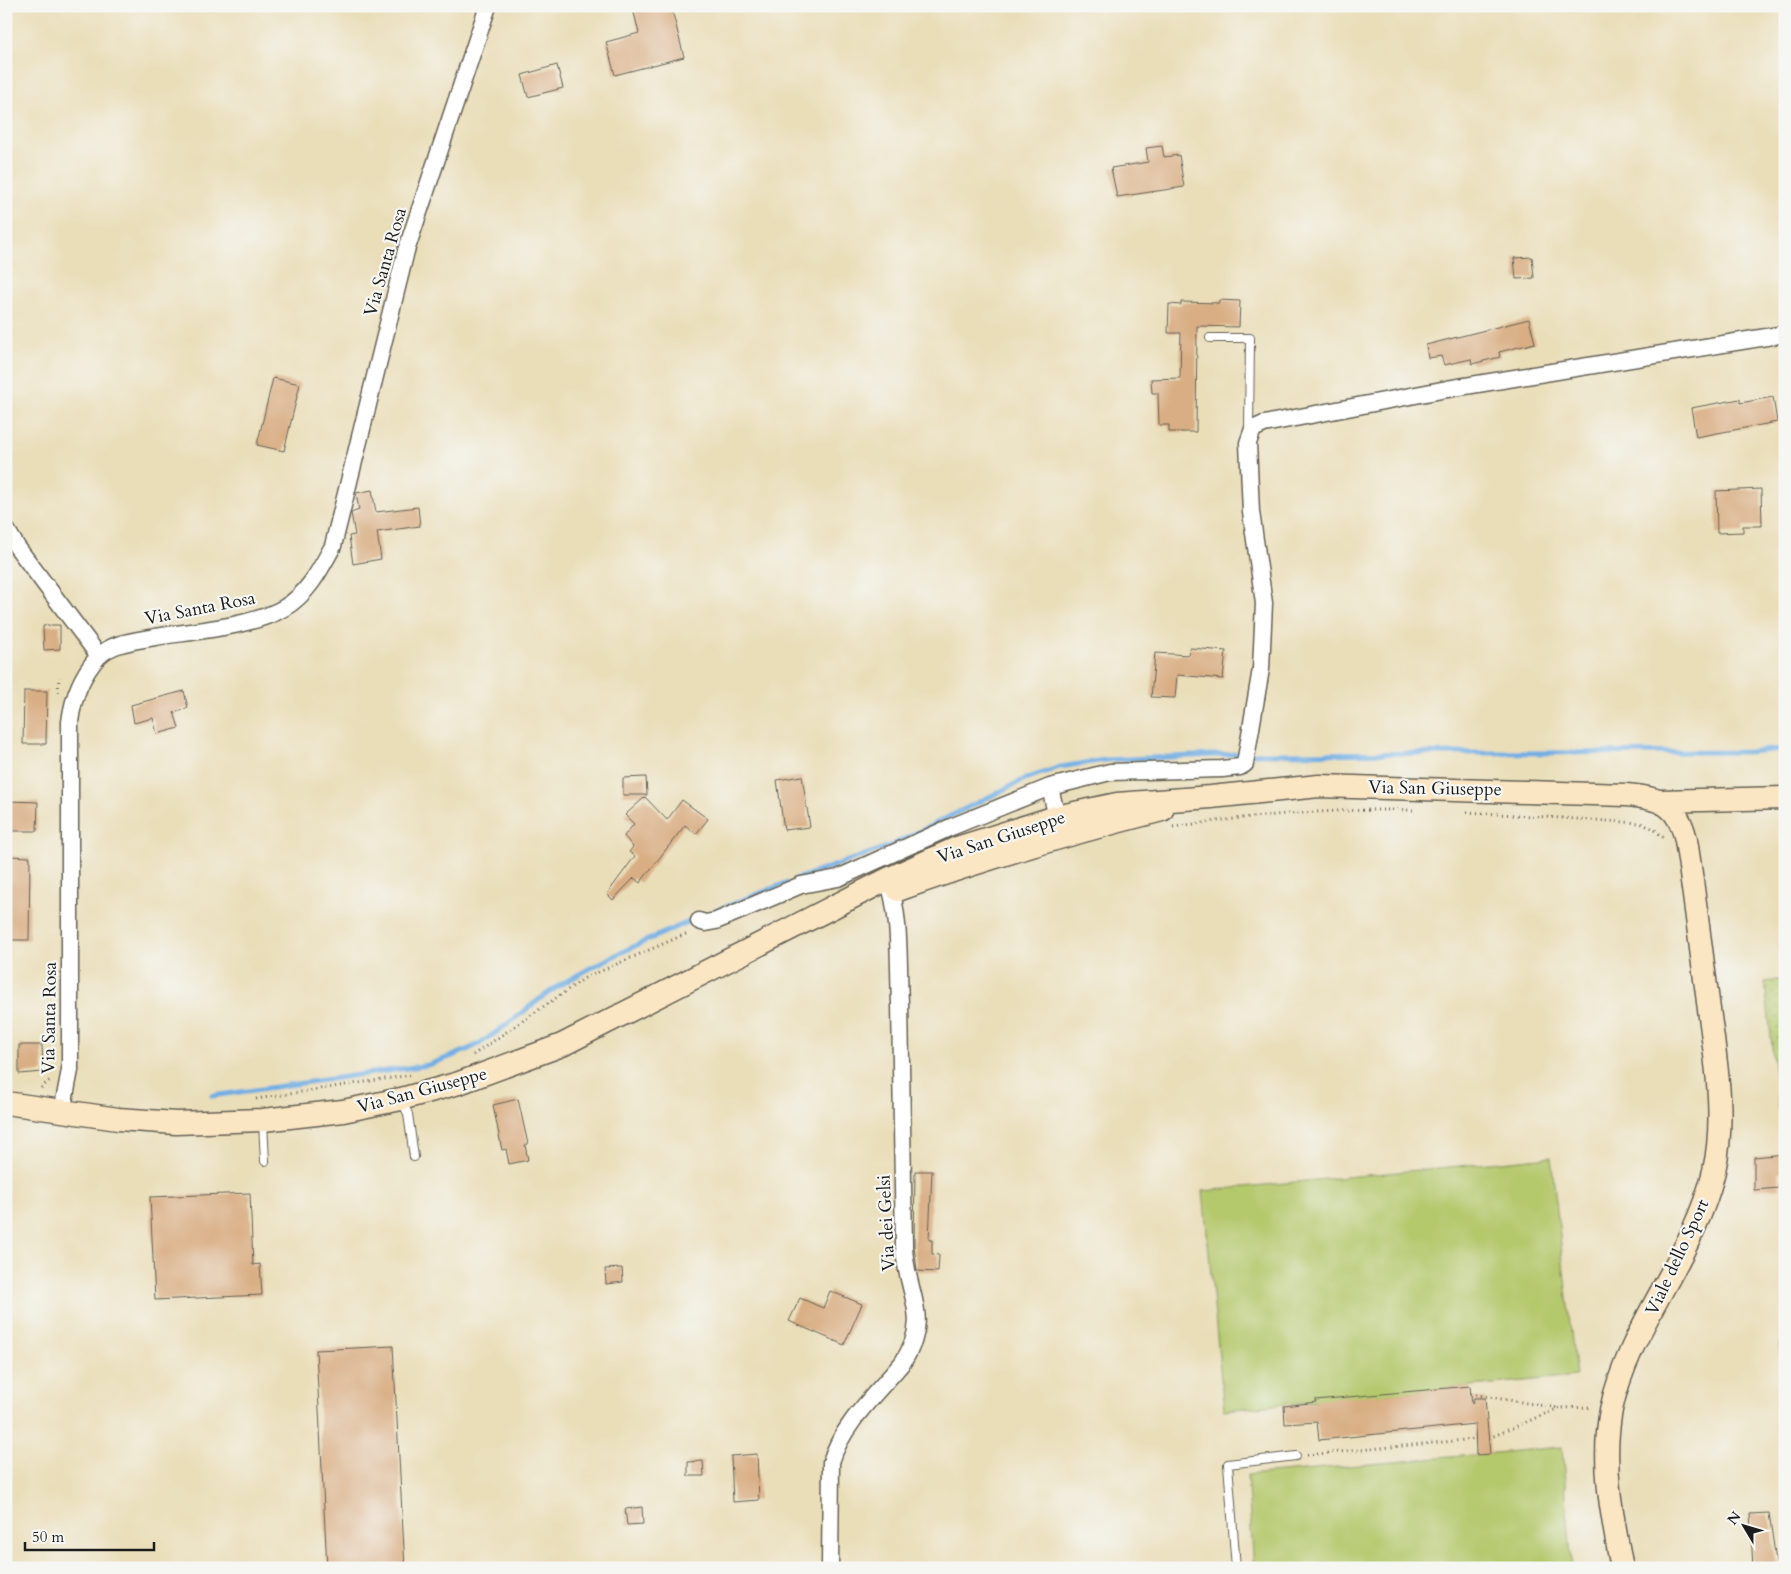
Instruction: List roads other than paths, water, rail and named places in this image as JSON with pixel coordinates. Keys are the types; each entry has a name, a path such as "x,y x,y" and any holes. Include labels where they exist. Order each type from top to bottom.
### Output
{"street":[{"name":"Via Santa Rosa","path":"62,1112 70,1070 70,722 74,696 84,677 99,656 121,643 259,618 285,608 306,591 320,570 332,546 406,251 488,6"},
{"path":"696,926 716,921 801,885 838,878 951,827 1050,787 1110,772 1240,768 1247,754 1261,669 1264,603 1251,512 1249,435 1253,429 1264,424 1437,391 1785,334"},
{"path":"6,529 17,547 99,656"},
{"name":"Via San Giuseppe","path":"6,1103 62,1112 176,1123 263,1120 343,1111 401,1099 468,1080 562,1045 805,923 890,885 957,848 1059,827 1117,804 1319,786 1626,795 1659,801 1785,798"},
{"path":"1050,787 1059,827"},
{"name":"Viale dello Sport","path":"1622,1568 1607,1476 1612,1410 1628,1360 1677,1265 1699,1217 1714,1170 1718,1125 1715,1060 1687,848 1678,816 1670,807 1659,801"},
{"name":"Via dei Gelsi","path":"830,1568 831,1462 836,1447 844,1434 910,1352 916,1332 918,1312 906,1270 904,1248 898,943 890,885"}],"lane":[{"path":"1210,338 1250,338 1249,435"},
{"path":"401,1099 408,1114 414,1157"},
{"path":"263,1120 265,1161"},
{"path":"1236,1568 1228,1464 1296,1456"}],"waterway":[{"path":"796,879 890,846 1025,779 1060,767 1105,760 1237,754 1748,752 1785,749"},
{"path":"212,1096 428,1065 447,1058 477,1045 555,988 593,966 675,928 786,883"}]}
